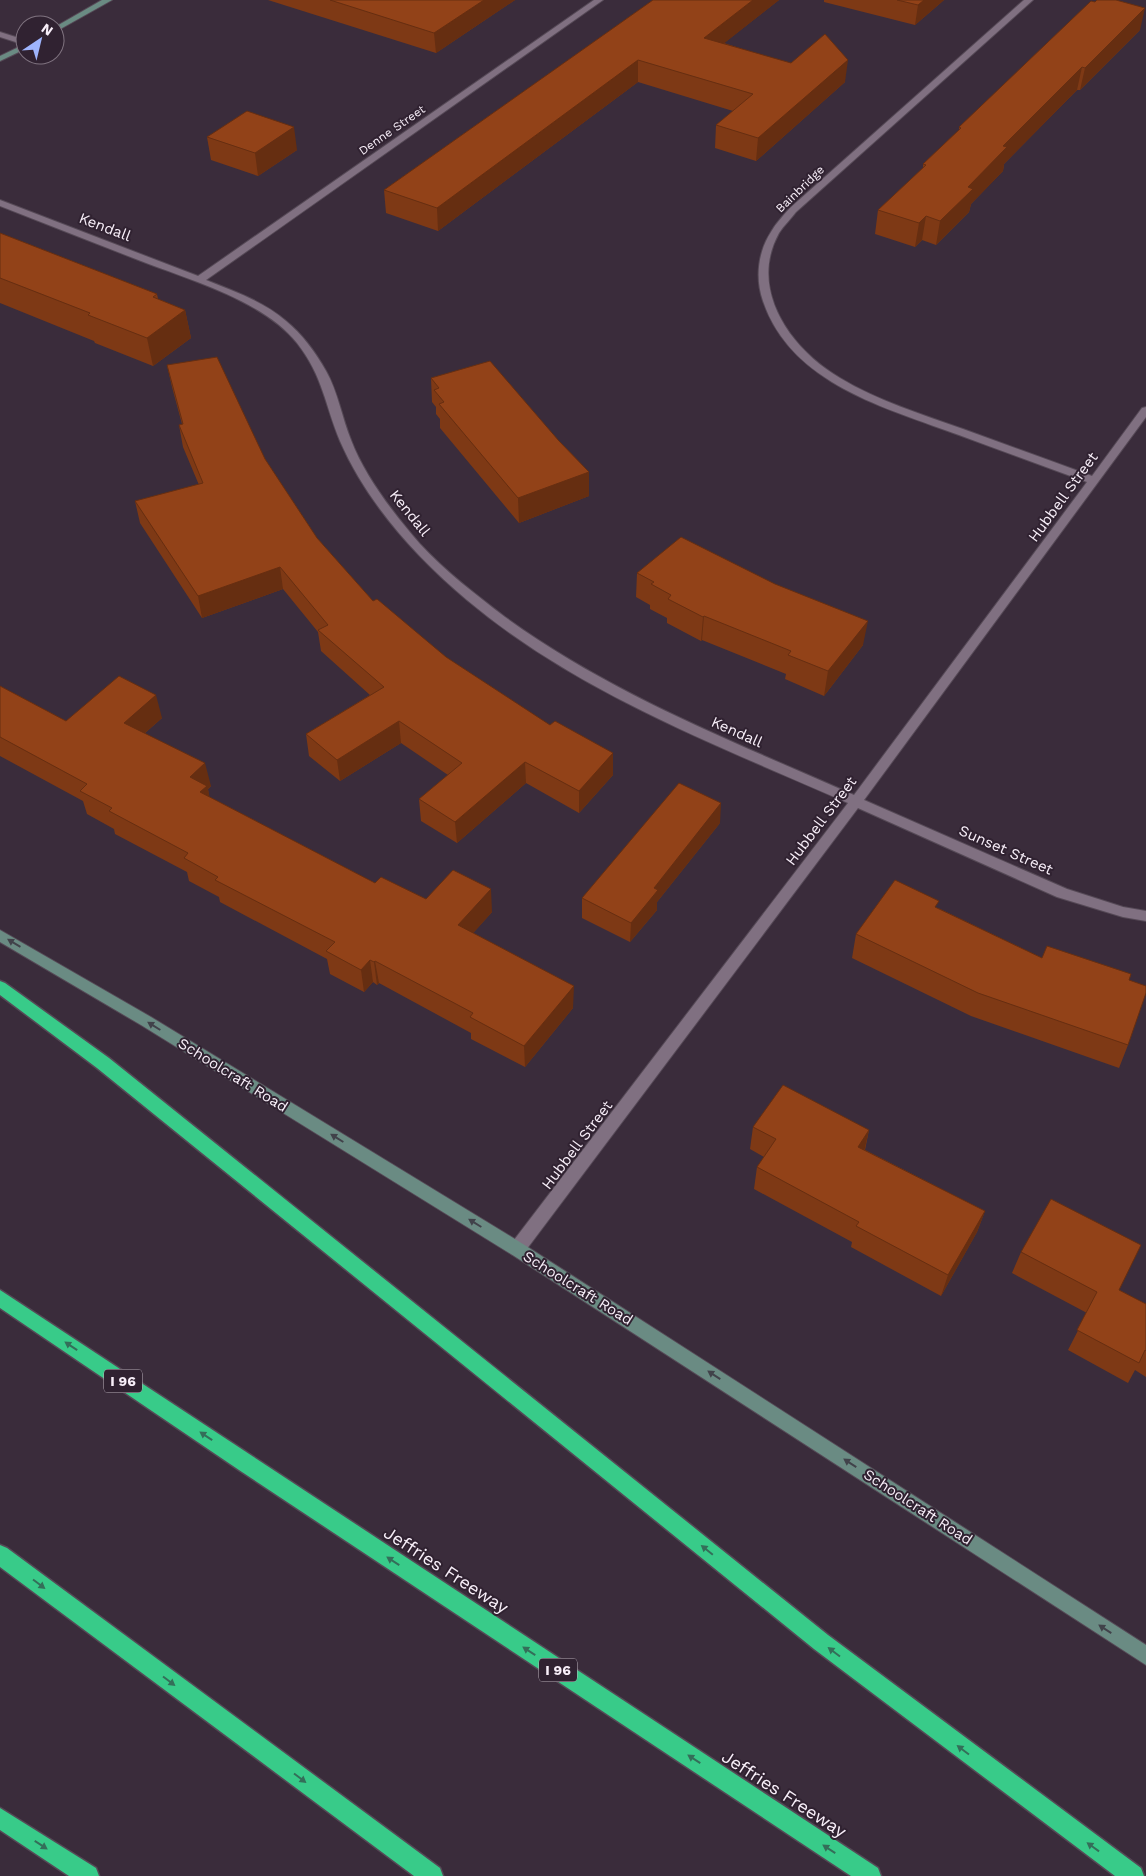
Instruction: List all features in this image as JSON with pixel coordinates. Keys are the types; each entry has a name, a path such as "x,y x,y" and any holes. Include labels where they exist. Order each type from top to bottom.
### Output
{"highway":[{"path":"0,987 103,1063 821,1642 1132,1876"},
{"name":"Jeffries Freeway","path":"0,1298 254,1469 870,1876"},
{"path":"0,1555 432,1876"},
{"path":"0,1818 88,1876"}],"main road":[{"path":"65,24 108,0"},
{"path":"0,59 15,50"},
{"name":"Schoolcraft Road","path":"0,935 163,1031 517,1249 1146,1656"}],"street":[{"name":"Denne Street","path":"199,280 599,0"},
{"name":"Bainbridge","path":"1029,0 793,210 774,234 764,260 762,276 764,292 774,320 794,347 824,373 855,391 881,403 1096,480"},
{"path":"0,34 15,40"},
{"name":"Kendall","path":"0,203 199,280 263,308 284,323 300,340 322,372 346,442 375,494 417,547 472,598 536,645 623,696 681,724 857,801"},
{"name":"Hubbell Street","path":"517,1249 857,801 1146,410"},
{"name":"Sunset Street","path":"857,801 1062,893 1123,912 1146,916"}],"building":[{"path":"330,0 484,0 434,33"},
{"path":"653,0 753,0 704,38 791,63 825,34 848,60 758,138 716,125 753,94 638,60 437,208 384,190"},
{"path":"897,0 924,0 918,5"},
{"path":"1097,0 1116,0 1145,8 1085,68 1082,67 1003,146 1007,147 968,187 973,189 940,221 926,216 919,223 878,210 926,165 923,164 961,128 959,127 1091,1 1095,2"},
{"path":"247,111 294,127 255,153 207,137"},
{"path":"0,233 157,294 153,297 185,310 147,338 88,315 90,313 0,278"},
{"path":"217,357 265,459 317,538 373,601 377,599 446,657 550,725 555,721 613,753 579,791 525,762 455,822 419,799 462,763 399,721 337,760 306,734 384,687 318,630 328,625 280,567 198,596 135,501 203,483 179,425 183,424 167,365"},
{"path":"490,361 559,441 589,472 518,498 439,404 444,402 434,390 439,388 431,378"},
{"path":"681,537 775,584 868,621 828,671 788,655 791,651 703,617 668,599 671,595 651,584 654,582 637,573"},
{"path":"119,676 156,695 124,723 205,763 190,777 207,786 200,792 375,883 381,877 426,899 453,870 491,889 458,925 574,986 524,1046 470,1017 473,1013 375,961 370,960 361,970 326,951 335,942 215,880 218,877 184,858 188,853 109,811 112,808 80,791 87,784 0,737 0,686 66,721"},
{"path":"679,783 721,803 654,888 658,890 631,923 582,898"},
{"path":"895,880 939,901 935,907 1042,958 1047,946 1131,974 1129,980 1146,986 1146,993 1128,1045 978,993 856,934"},
{"path":"783,1085 869,1130 858,1147 985,1211 948,1275 856,1226 859,1222 757,1167 776,1139 753,1127"},
{"path":"1051,1199 1141,1245 1119,1290 1146,1304 1146,1351 1139,1363 1077,1330 1097,1292 1021,1252"}]}
